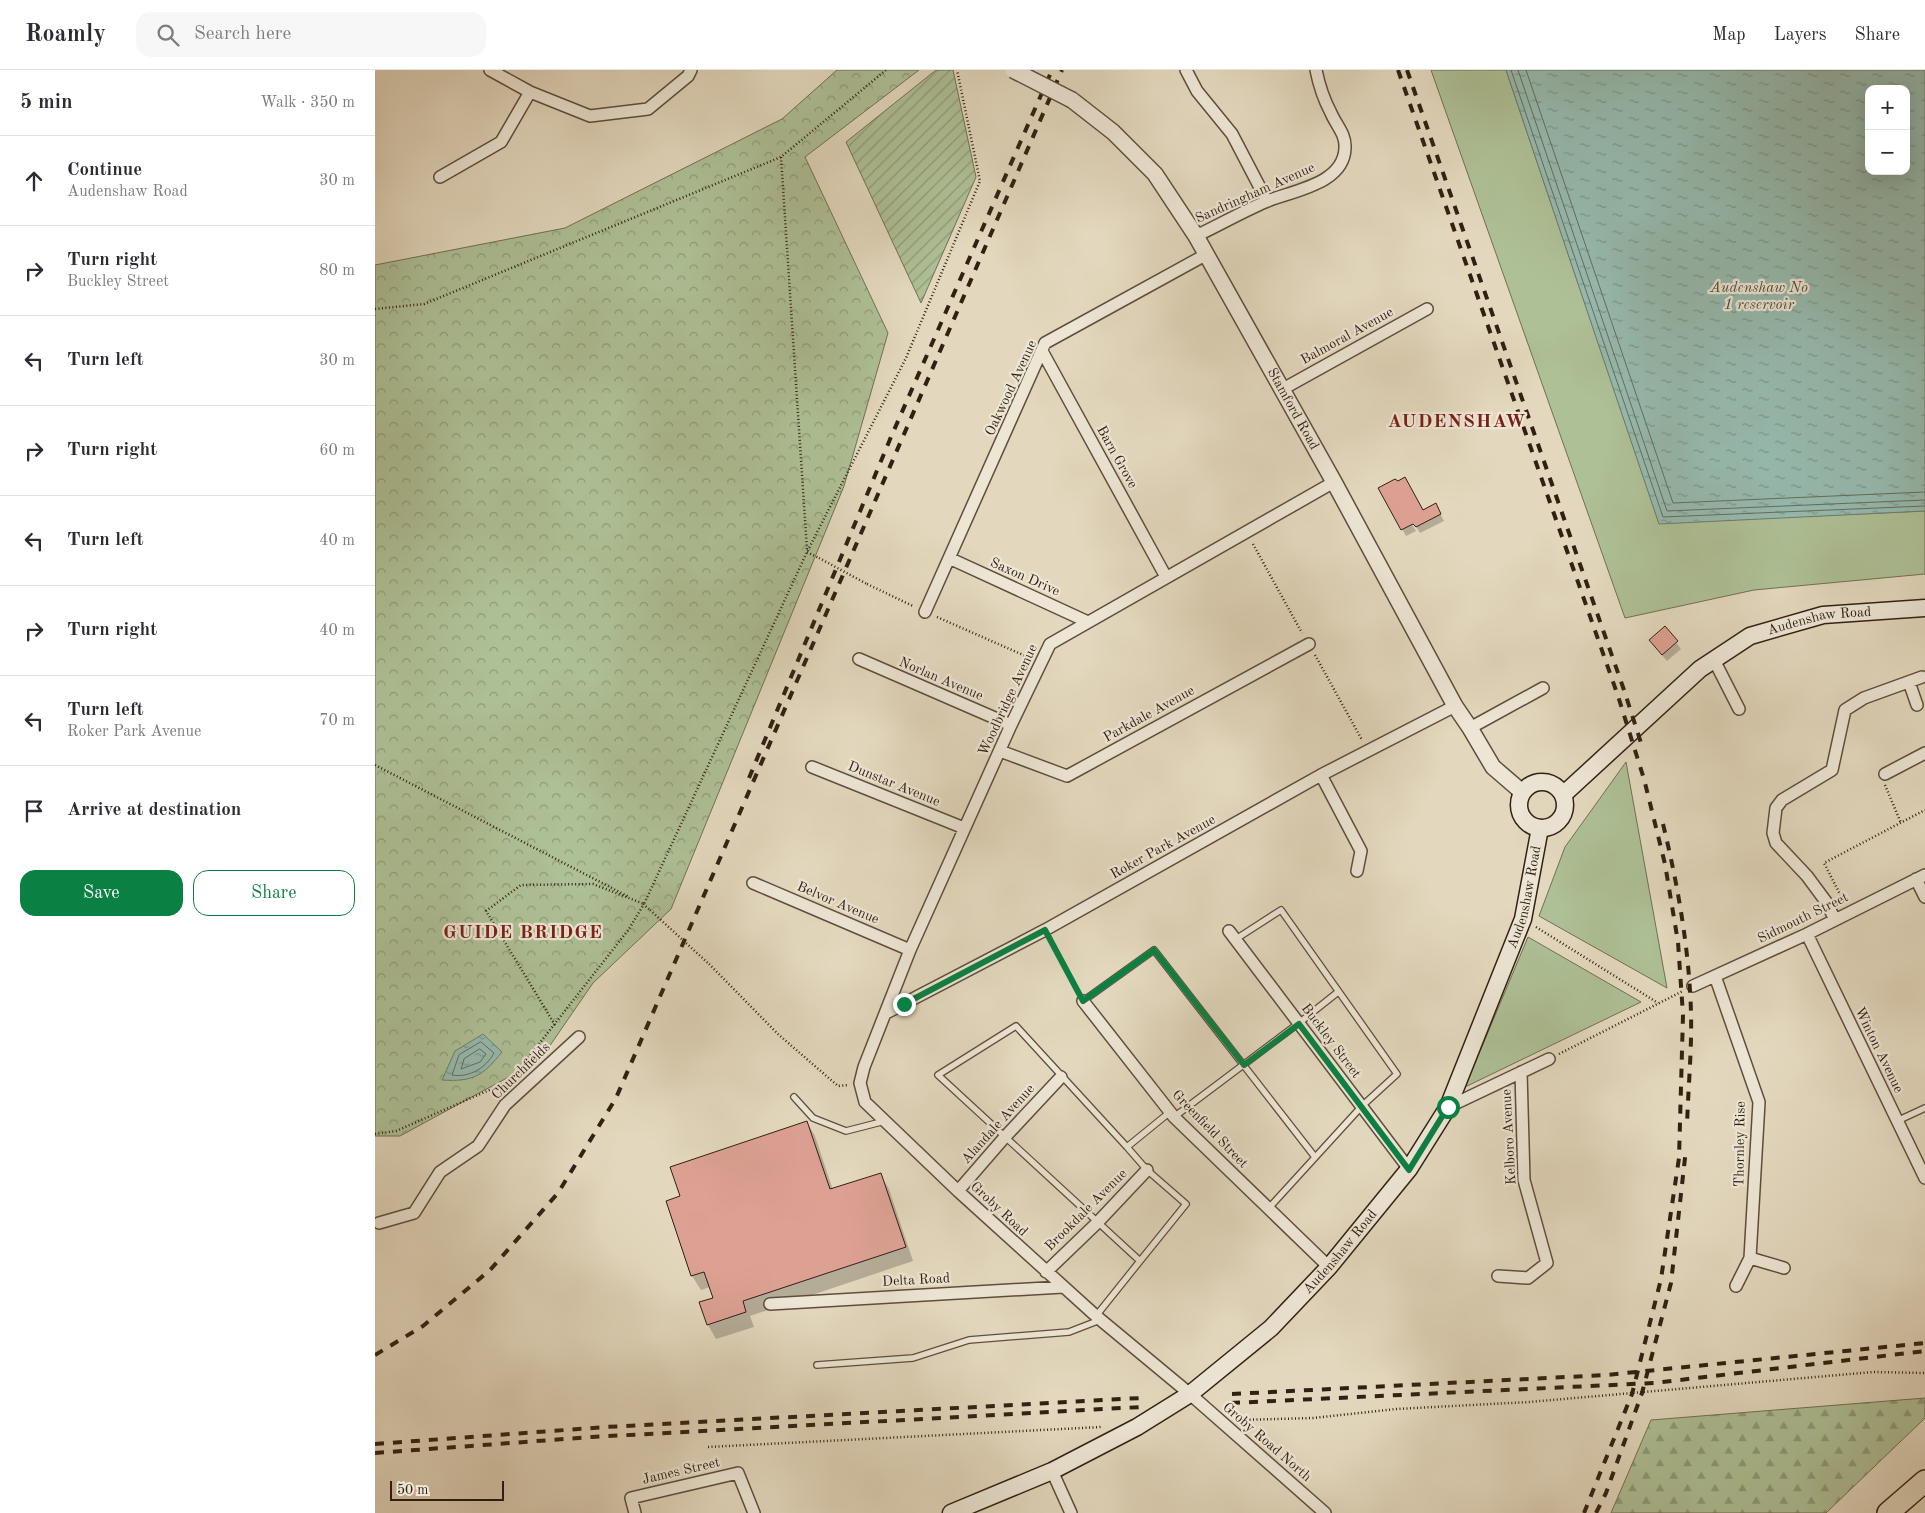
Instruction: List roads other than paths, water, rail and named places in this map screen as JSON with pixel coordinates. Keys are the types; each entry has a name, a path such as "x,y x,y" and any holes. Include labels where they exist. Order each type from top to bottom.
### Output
{"highway":[{"path":"1888,1513 1925,1481"}],"main road":[{"name":"Audenshaw Road","path":"1522,792 1519,806 1521,816 1530,825 1540,828 1551,827 1562,818 1566,808 1564,794 1700,669 1750,636 1823,615 1925,608"},
{"path":"1522,792 1532,783 1544,781 1558,786 1564,794"},
{"name":"Audenshaw Road","path":"951,1513 974,1509 1052,1471 1137,1427 1190,1394 1271,1328 1329,1267 1409,1170 1448,1107 1523,919 1540,828"}],"street":[{"path":"490,70 530,92 591,116 648,109 688,76 691,70"},
{"name":"Stamford Road","path":"1013,70 1072,100 1113,132 1155,174 1207,254 1281,390 1334,482 1455,706 1471,728 1493,767 1522,792"},
{"path":"1186,70 1197,91 1232,134 1267,201"},
{"name":"Sandringham Avenue","path":"1196,236 1267,201 1292,195 1324,180 1338,168 1345,149 1343,133 1331,114 1316,70"},
{"path":"440,177 501,142 530,92"},
{"name":"Oakwood Avenue","path":"925,612 951,559 1045,343 1207,254"},
{"name":"Balmoral Avenue","path":"1281,390 1427,309"},
{"name":"Barn Grove","path":"1041,351 1166,577"},
{"name":"Woodbridge Avenue","path":"886,1013 910,950 964,828 1050,644 1334,482"},
{"name":"Saxon Drive","path":"951,559 1088,622"},
{"name":"Parkdale Avenue","path":"1000,751 1067,776 1309,644"},
{"name":"Norlan Avenue","path":"859,659 1011,725"},
{"path":"1713,660 1739,709"},
{"path":"1835,918 1827,903 1807,876 1776,844 1773,833 1776,808 1782,800 1832,770 1845,710 1864,698 1922,676"},
{"path":"1909,682 1917,705"},
{"path":"1471,728 1543,688"},
{"name":"Roker Park Avenue","path":"886,1013 1045,930 1321,775 1455,706"},
{"path":"1885,774 1925,753"},
{"name":"Dunstar Avenue","path":"812,767 964,828"},
{"path":"1321,775 1361,851 1357,871"},
{"path":"1921,877 1925,897"},
{"name":"Sidmouth Street","path":"1693,986 1807,934 1835,918 1921,877"},
{"name":"Belvor Avenue","path":"753,883 910,950"},
{"name":"Winton Avenue","path":"1807,934 1925,1178"},
{"name":"Buckley Street","path":"1233,935 1409,1170"},
{"name":"Thornley Rise","path":"1715,976 1759,1102 1750,1258 1736,1286"},
{"name":"Greenfield Street","path":"1083,1001 1172,1115 1329,1267"},
{"name":"Groby Road","path":"886,1013 864,1067 860,1082 865,1102 1046,1272 1190,1394"},
{"name":"Churchfields","path":"376,1224 414,1213 439,1172 478,1146 505,1105 579,1037"},
{"path":"1448,1107 1549,1059"},
{"name":"Kelboro Avenue","path":"1498,1276 1528,1278 1547,1263 1524,1180 1521,1072"},
{"name":"Alandale Avenue","path":"958,1191 1003,1138 1061,1077"},
{"name":"Brookdale Avenue","path":"1046,1272 1097,1223 1147,1170"},
{"path":"1750,1258 1784,1268"},
{"name":"Delta Road","path":"770,1304 1063,1287"},
{"name":"Groby Road North","path":"1190,1394 1325,1513"},
{"path":"1052,1471 1071,1513"},
{"name":"James Street","path":"635,1513 631,1498 738,1473 754,1513"}],"lane":[{"path":"1233,935 1281,910 1397,1074 1361,1106 1268,1209"},
{"path":"1083,1001 1154,950 1315,1157"},
{"path":"1127,1147 1244,1065 1338,992"},
{"path":"817,1365 913,1358 969,1340 1069,1332 1098,1318 1140,1261 1186,1204 1147,1170 1016,1026 938,1075 1003,1138 1140,1261"},
{"path":"794,1097 813,1118 846,1131 885,1121"},
{"path":"1897,1121 1925,1108"}],"water":[{"name":"Audenshaw No 1 reservoir","path":"1506,70 1925,70 1925,511 1659,524"},
{"path":"483,1034 502,1052 489,1067 477,1076 470,1078 442,1080 455,1051"}],"railway":[{"path":"749,778 891,437 1052,70"},
{"path":"375,1355 423,1326 490,1270 558,1193 616,1098 1062,70"},
{"path":"1398,70 1618,696 1644,779 1665,864 1678,942 1683,1015 1679,1158 1661,1279 1632,1394 1584,1513"},
{"path":"1407,70 1643,749"},
{"path":"1663,824 1682,917 1690,988 1691,1041 1687,1127"},
{"path":"1596,1513 1606,1493 1642,1393 1671,1283 1686,1149"},
{"path":"1232,1394 1606,1375 1925,1343"},
{"path":"1231,1403 1654,1383 1925,1351"},
{"path":"375,1444 606,1427 1141,1398"},
{"path":"375,1453 592,1437 1141,1407"}],"district":[{"name":"AUDENSHAW","path":"1457,422"},
{"name":"GUIDE BRIDGE","path":"523,933"}]}
